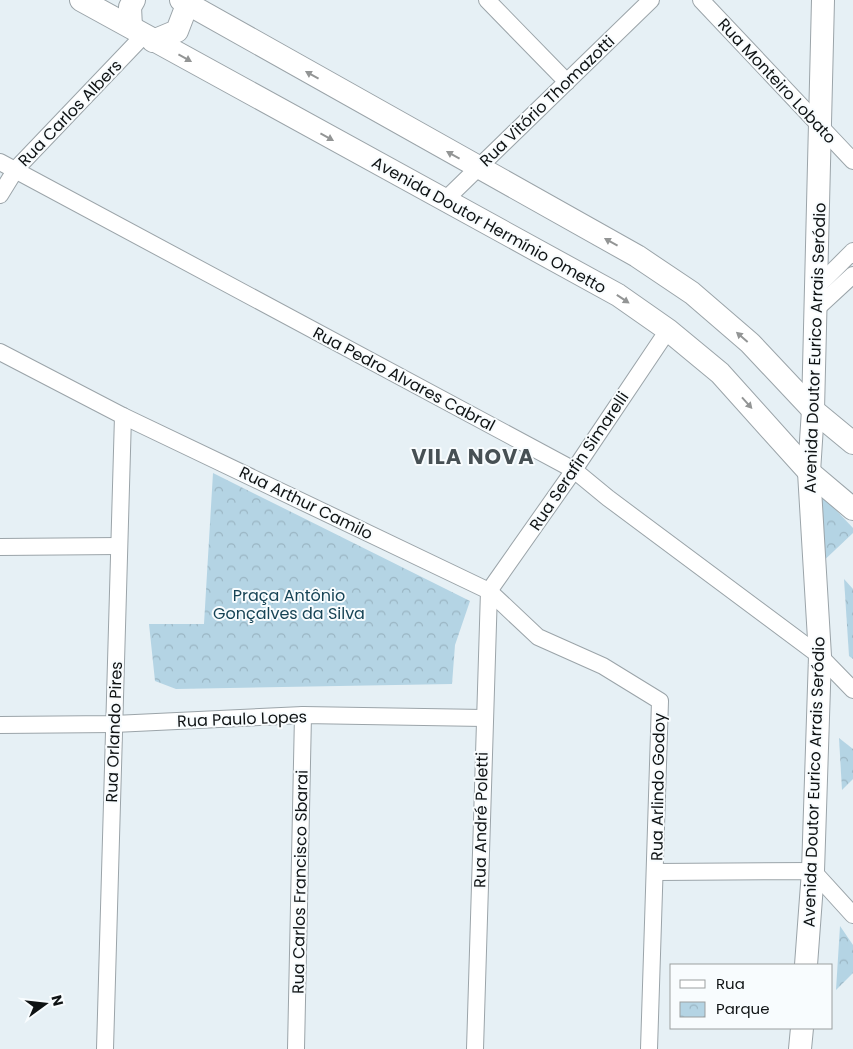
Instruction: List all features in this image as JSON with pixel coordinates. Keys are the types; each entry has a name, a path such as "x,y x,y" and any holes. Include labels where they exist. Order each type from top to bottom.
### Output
{"main road":[{"name":"Avenida Doutor Hermínio Ometto","path":"81,0 618,296 668,330 720,373 809,472 853,509"},
{"path":"134,0 130,8 143,34 177,31 184,2 478,169 637,256 692,293 750,343 813,410 853,443"},
{"name":"Avenida Doutor Eurico Arrais Seródio","path":"806,964 813,871 820,656 809,472 813,410 822,129 823,0"},
{"path":"800,1049 802,1029"}],"street":[{"path":"487,0 567,82"},
{"name":"Rua Vitório Thomazotti","path":"444,201 650,0"},
{"name":"Rua Monteiro Lobato","path":"701,0 853,161"},
{"name":"Rua Carlos Albers","path":"0,195 16,169 143,34"},
{"name":"Rua Pedro Alvares Cabral","path":"0,162 574,470 608,498 820,656 853,690"},
{"path":"817,287 853,251"},
{"path":"816,309 853,275"},
{"name":"Rua Serafin Simarelli","path":"489,591 574,470 668,330"},
{"name":"Rua Arthur Camilo","path":"0,352 123,416 489,591"},
{"name":"Rua Orlando Pires","path":"105,1049 123,416"},
{"path":"0,547 119,546"},
{"name":"Rua André Poletti","path":"475,1049 489,591"},
{"name":"Rua Arlindo Godoy","path":"489,591 538,637 603,666 660,701 657,872 649,1049"},
{"name":"Rua Paulo Lopes","path":"0,725 114,724 303,715 484,718"},
{"name":"Rua Carlos Francisco Sbarai","path":"296,1049 303,715"},
{"path":"657,872 813,871 853,915"}],"green space":[{"name":"Praça Antônio Gonçalves da Silva","path":"213,473 470,601 455,645 452,684 176,689 155,681 149,624 204,624"},
{"path":"819,492 853,528 853,533 817,567"},
{"path":"844,579 853,589 853,659 849,656"},
{"path":"839,738 853,749 853,779 842,790"},
{"path":"840,926 853,945 853,973 836,990"}],"district":[{"name":"VILA NOVA","path":"473,456"}]}
